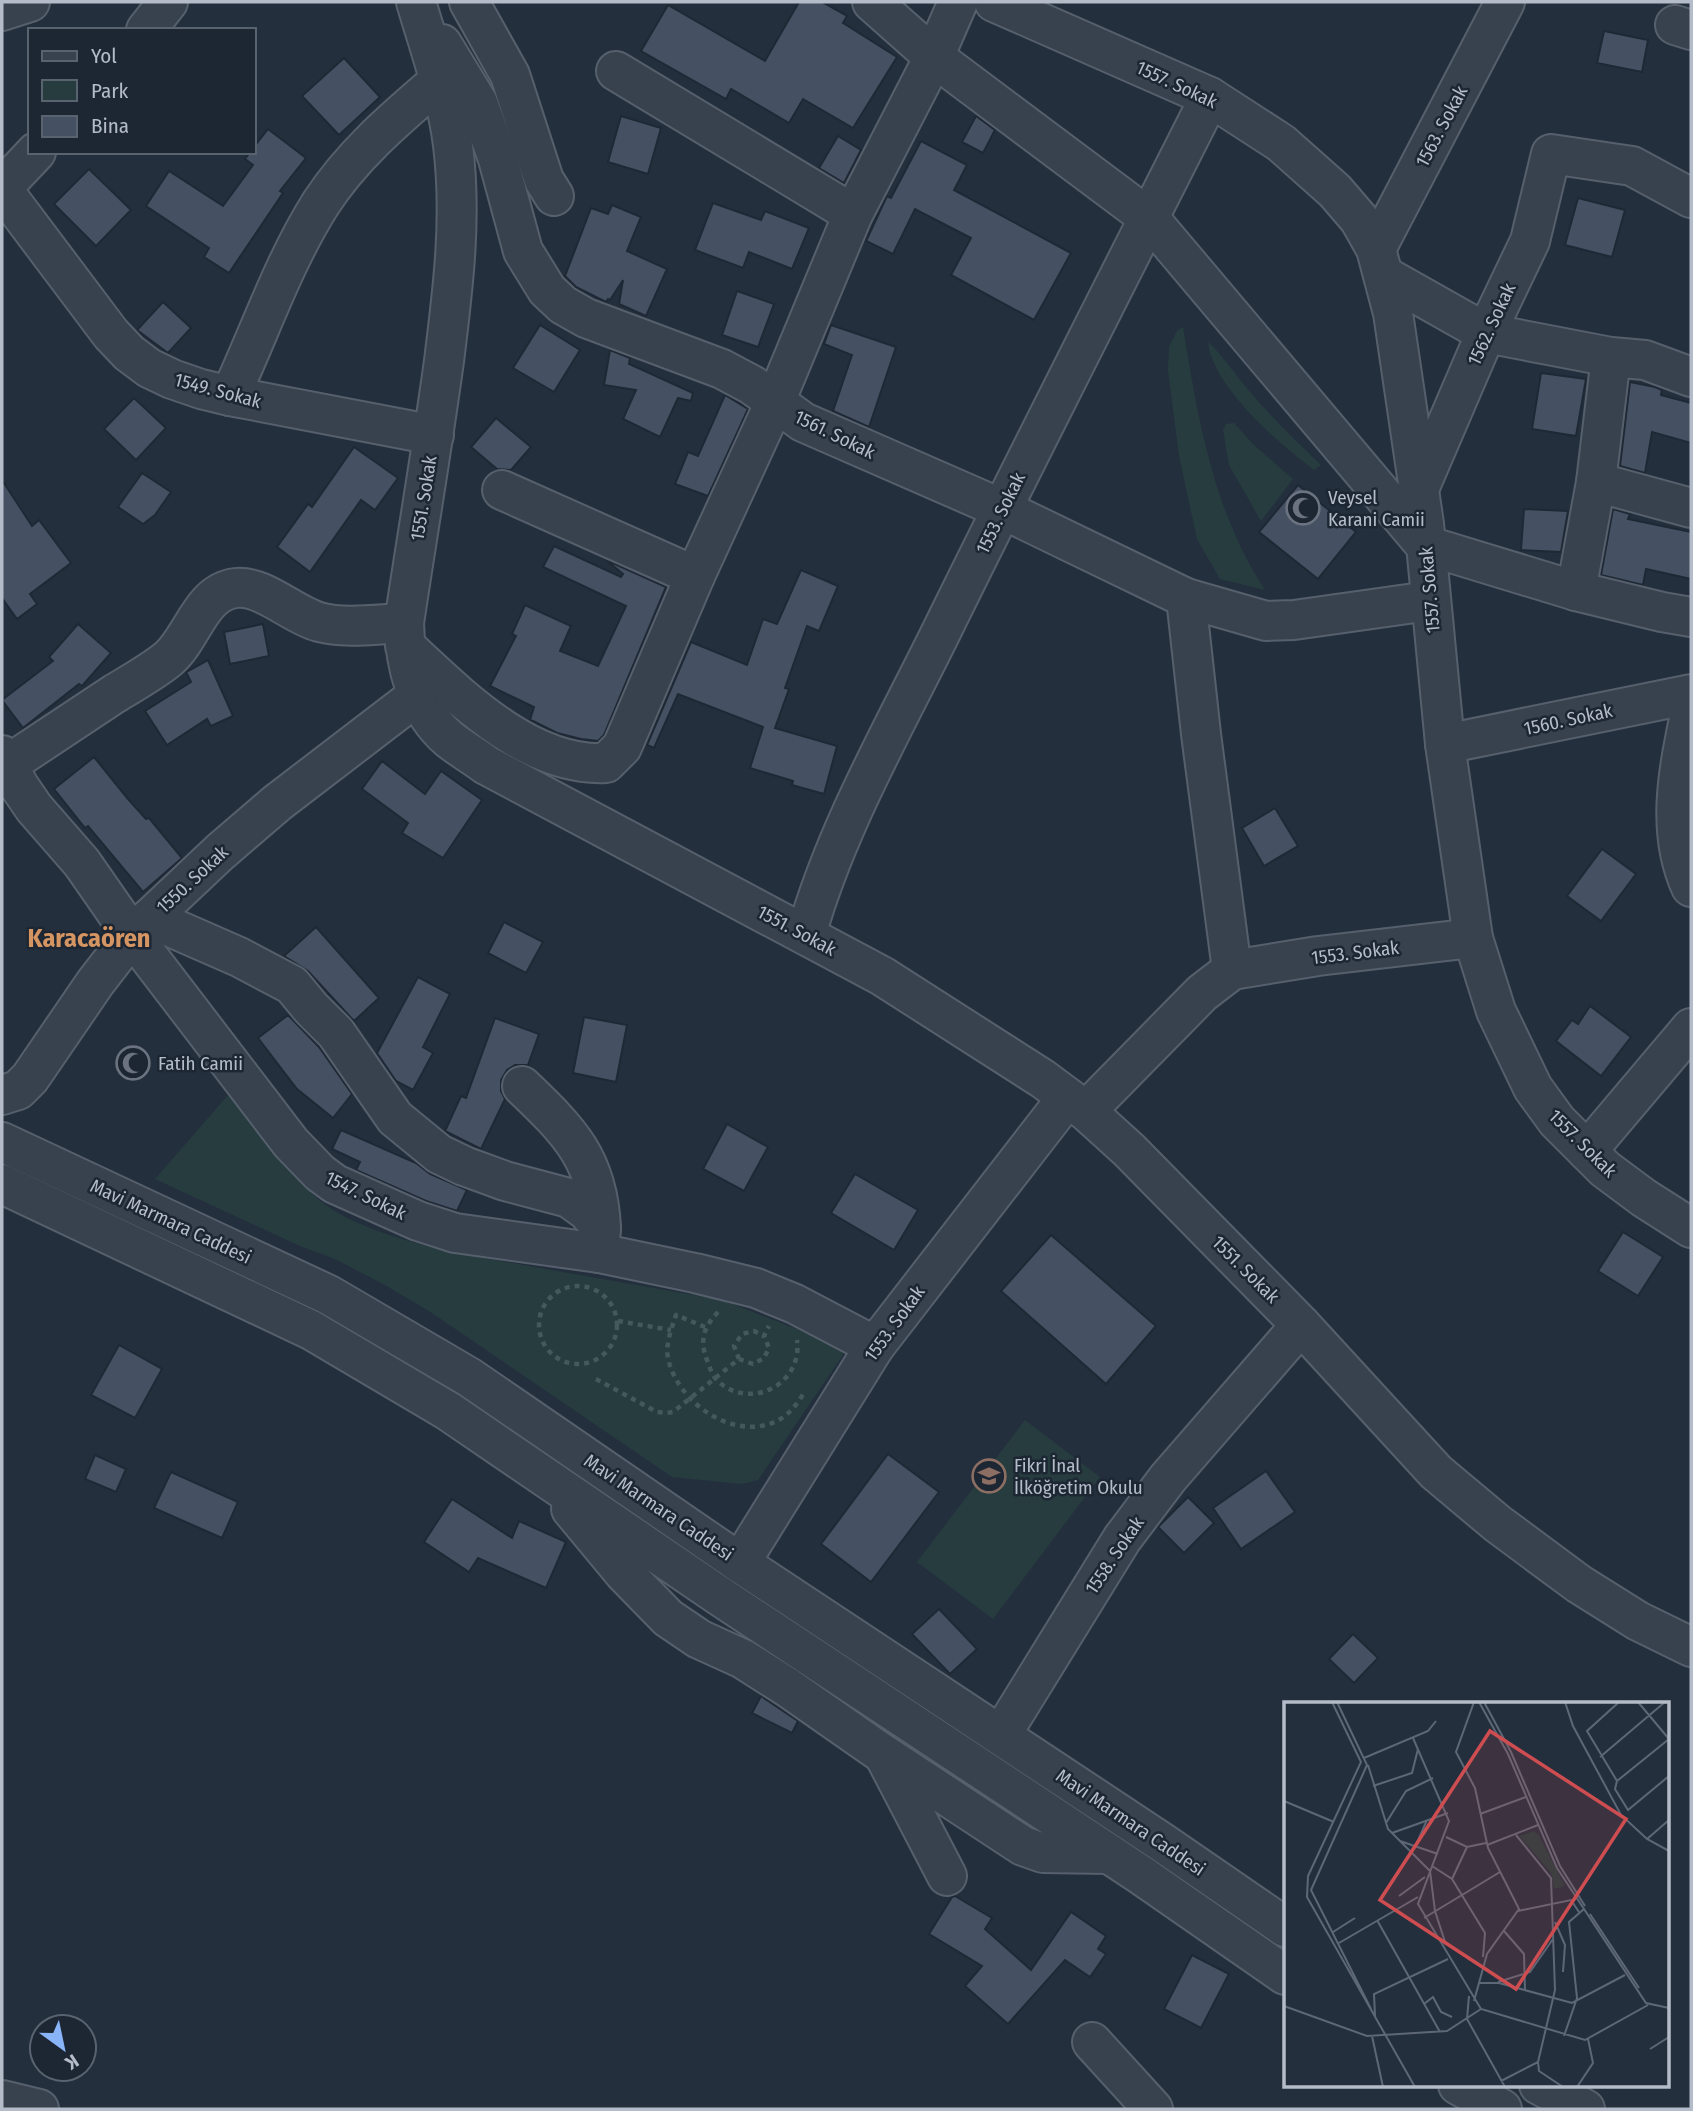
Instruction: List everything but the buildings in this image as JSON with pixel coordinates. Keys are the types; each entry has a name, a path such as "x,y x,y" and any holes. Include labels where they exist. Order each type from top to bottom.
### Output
{"street":[{"path":"2,11 30,2"},
{"path":"148,28 168,2"},
{"path":"469,2 510,75 544,180 554,196"},
{"path":"872,2 934,57 1149,218 1425,545 1576,591 1691,617"},
{"path":"11,781 169,658 206,605 221,593 237,587 256,591 308,619 323,624 357,625 405,635 467,702 498,726 528,743 562,757 589,764 606,763 621,747 695,576 775,402 853,214 934,57 958,2"},
{"name":"1557. Sokak","path":"994,2 1210,97 1281,143 1326,183 1359,219 1381,263 1393,313 1419,489 1445,744 1473,938 1496,1011 1533,1088 1557,1121 1605,1168 1644,1198 1691,1228"},
{"name":"1563. Sokak","path":"1381,263 1505,2"},
{"name":"1551. Sokak","path":"417,6 439,81 453,143 458,223 452,300 405,635 418,695 429,715 448,738 485,765 882,976 1032,1072 1129,1150 1301,1325 1436,1472 1498,1524 1579,1584 1638,1621 1691,1647"},
{"name":"1561. Sokak","path":"417,6 478,103 498,159 523,251 547,290 563,305 586,318 722,369 752,385 803,422 1002,509 1186,598 1266,621 1294,620 1429,601"},
{"path":"616,71 853,214"},
{"path":"230,396 299,242 323,201 377,134 439,81"},
{"name":"1553. Sokak","path":"806,935 817,896 865,786 1210,97"},
{"path":"2,188 34,154"},
{"name":"1562. Sokak","path":"1419,489 1486,333 1530,241 1551,154 1632,166 1691,198"},
{"name":"1549. Sokak","path":"2,188 111,334 129,354 149,368 172,379 230,396 434,435"},
{"path":"1381,263 1486,333 1611,357 1645,360 1691,377"},
{"path":"1576,591 1596,482 1611,357"},
{"path":"1596,482 1691,508"},
{"path":"502,489 695,576"},
{"path":"1186,598 1200,734 1232,970"},
{"name":"1560. Sokak","path":"1445,744 1691,694"},
{"name":"1550. Sokak","path":"2,1095 18,1090 30,1078 94,983 141,927 220,852 278,803 418,695"},
{"path":"1691,709 1679,767 1675,813 1683,868 1691,887"},
{"name":"1547. Sokak","path":"11,781 141,927 290,1143 335,1184 418,1221 455,1233 600,1240 695,1272 757,1288 875,1346"},
{"path":"141,927 257,966 292,985 336,1032 395,1118 439,1154 464,1166 505,1181 569,1198 587,1211 600,1240"},
{"name":"1553. Sokak","path":"740,1563 875,1346 1076,1105 1202,993 1232,970 1318,956 1473,938"},
{"path":"1587,1151 1691,1028"},
{"path":"522,1086 579,1146 593,1175 600,1203 600,1240"},
{"name":"Mavi Marmara Caddesi","path":"2,1142 329,1295 469,1377 740,1563 1284,1926"},
{"path":"2,1184 311,1330 448,1410 718,1595 1109,1854 1284,1974"},
{"name":"1558. Sokak","path":"1001,1735 1122,1539 1168,1478 1301,1325"},
{"path":"550,1480 581,1523 667,1618 699,1639 743,1660 787,1687 1023,1846 1044,1853 1109,1854"},
{"path":"883,1754 947,1876"},
{"path":"1092,2042 1153,2109"},
{"path":"1460,2086 1500,2109"},
{"path":"1541,2086 1585,2109"},
{"path":"2,2100 39,2109"}],"path":[{"path":"575,1285 588,1286 601,1293 611,1303 618,1321 611,1346 602,1356 580,1364 561,1361 550,1353 542,1342 538,1328 540,1313 546,1301 563,1288 575,1285"},
{"path":"764,1336 784,1299"},
{"path":"725,1306 705,1326 702,1343 715,1378 721,1384 737,1391 754,1393 769,1390 790,1375 796,1363 796,1336"},
{"path":"705,1326 676,1315 667,1355 689,1399 709,1415 743,1426 776,1422 787,1415 811,1383"},
{"path":"618,1321 671,1330"},
{"path":"754,1331 764,1336 769,1348 764,1358 753,1364 738,1359 734,1346 742,1334 754,1331"},
{"path":"596,1379 657,1412 673,1412 738,1359"}],"green space":[{"path":"1183,327 1202,429 1220,496 1247,560 1265,590 1220,579 1197,539 1179,456 1168,370 1169,347 1177,331"},
{"path":"1208,342 1268,412 1321,465 1314,470 1250,413 1221,377 1212,359"},
{"path":"1234,423 1253,444 1293,479 1261,521 1229,465 1223,430 1226,424"},
{"path":"229,1094 306,1187 333,1210 361,1224 449,1252 722,1300 836,1344 843,1355 758,1480 742,1484 672,1477 429,1311 383,1284 335,1259 300,1246 155,1179"},
{"path":"1025,1420 1100,1477 993,1619 917,1562"}],"place":[{"name":"Veysel Karani Camii","path":"1303,508"},
{"name":"Fatih Camii","path":"133,1063"},
{"name":"Fikri İnal İlköğretim Okulu","path":"989,1476"}],"district":[{"name":"Karacaören","path":"89,938"}]}
